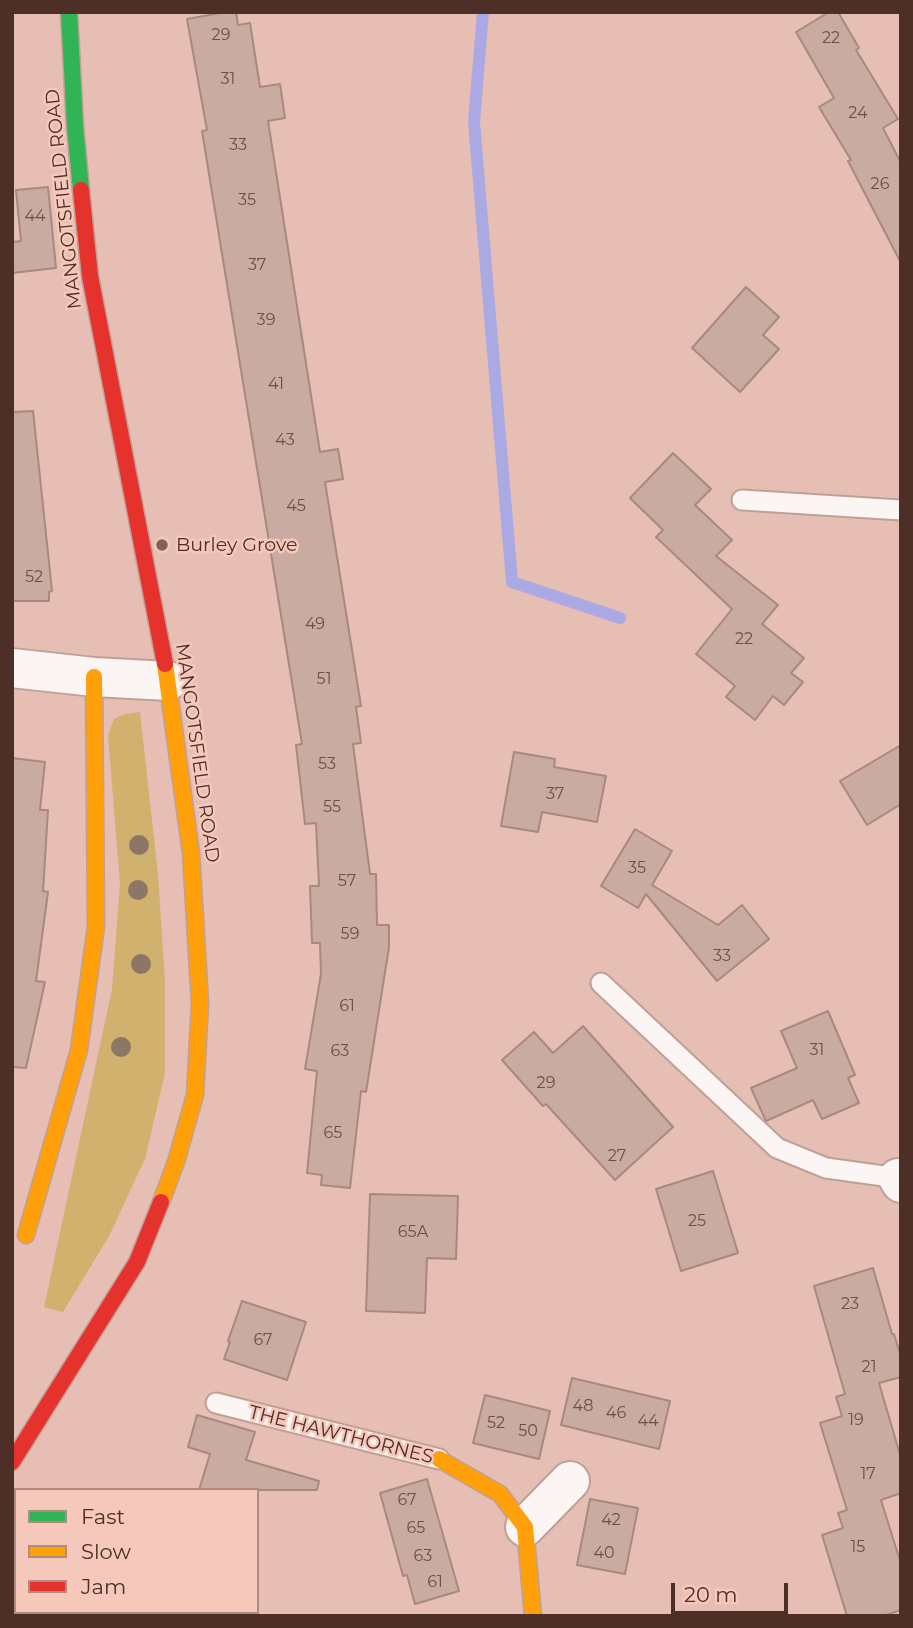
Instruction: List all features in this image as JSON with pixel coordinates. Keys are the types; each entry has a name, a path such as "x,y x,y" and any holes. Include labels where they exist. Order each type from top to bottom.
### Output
{"main road":[{"name":"MANGOTSFIELD ROAD","path":"12,1462 137,1262 176,1162 195,1095 200,1003 191,853 168,681 90,276 75,126 69,12"},
{"path":"26,1235 79,1050 96,926 94,677"},
{"name":"THE HAWTHORNES","path":"439,1459 500,1493 524,1527 533,1616"}],"street":[{"path":"12,668 94,677 168,681"},
{"path":"524,1527 570,1481"}],"lane":[{"path":"742,500 901,510"},
{"path":"601,983 777,1148 826,1168 900,1180"},
{"name":"THE HAWTHORNES","path":"216,1403 439,1459"}],"shaded area":[{"path":"140,712 158,874 165,981 165,1073 145,1159 109,1236 63,1312 44,1307 112,989 120,884 108,735 114,719"}],"building":[{"path":"236,12 238,25 250,23 260,87 280,84 285,118 268,121 320,452 338,449 343,479 325,482 361,706 356,707 361,743 353,744 370,874 376,874 377,925 389,925 389,947 366,1092 361,1091 350,1188 321,1185 322,1175 307,1173 317,1071 305,1069 321,974 320,943 312,943 310,886 319,886 316,823 305,824 296,745 302,744 202,131 207,130 187,19"},
{"path":"829,12 838,12 859,48 856,50 898,119 883,128 901,163 901,263 848,161 851,160 819,107 834,98 796,32"},
{"path":"48,187 56,268 12,273 12,242 21,241 16,190"},
{"path":"746,287 779,317 763,335 779,349 740,392 692,348"},
{"path":"33,411 52,591 49,592 49,601 12,601 12,412"},
{"path":"673,453 711,489 695,505 732,540 716,556 778,605 762,624 804,658 791,673 803,682 784,705 773,696 755,720 726,697 735,686 696,654 732,609 656,537 663,530 630,498"},
{"path":"901,745 901,804 867,825 840,781"},
{"path":"514,752 555,759 554,767 606,776 597,822 542,812 538,832 501,826"},
{"path":"12,758 45,762 40,810 48,810 43,891 48,892 36,981 45,982 26,1068 12,1067"},
{"path":"635,829 672,851 652,885 718,925 742,905 769,939 717,981 646,894 638,908 601,886"},
{"path":"828,1011 855,1075 848,1078 859,1103 822,1119 813,1100 766,1121 751,1088 797,1068 781,1031"},
{"path":"583,1026 673,1127 615,1180 502,1060 534,1032 553,1053"},
{"path":"713,1171 738,1253 681,1271 656,1189"},
{"path":"370,1194 458,1196 456,1259 427,1258 425,1313 366,1311"},
{"path":"873,1268 901,1357 901,1377 879,1383 901,1458 901,1493 881,1500 901,1564 901,1610 883,1616 847,1616 822,1535 843,1528 838,1513 847,1510 820,1423 842,1416 836,1397 845,1394 814,1286"},
{"path":"242,1301 306,1322 287,1380 224,1359"},
{"path":"572,1378 670,1401 659,1449 561,1425"},
{"path":"485,1395 550,1411 539,1459 473,1443"},
{"path":"197,1415 255,1432 246,1460 319,1481 317,1490 200,1488 210,1454 188,1447"},
{"path":"427,1479 459,1591 415,1604 407,1575 403,1576 380,1493"},
{"path":"590,1499 638,1508 625,1574 577,1565"}],"waterway":[{"path":"483,12 474,122 512,582 620,618"}],"traffic: fast":[{"path":"69,12 81,190"}],"traffic: slow":[{"path":"161,1202 176,1162 195,1095 200,1003 191,853 165,664"},
{"path":"26,1235 79,1050 96,926 94,677"},
{"path":"439,1459 500,1494 525,1527 533,1616"}],"traffic: jam":[{"path":"81,190 90,276 165,664"},
{"path":"12,1462 137,1262 161,1202"}],"place":[{"name":"Burley Grove","path":"162,545"}]}
